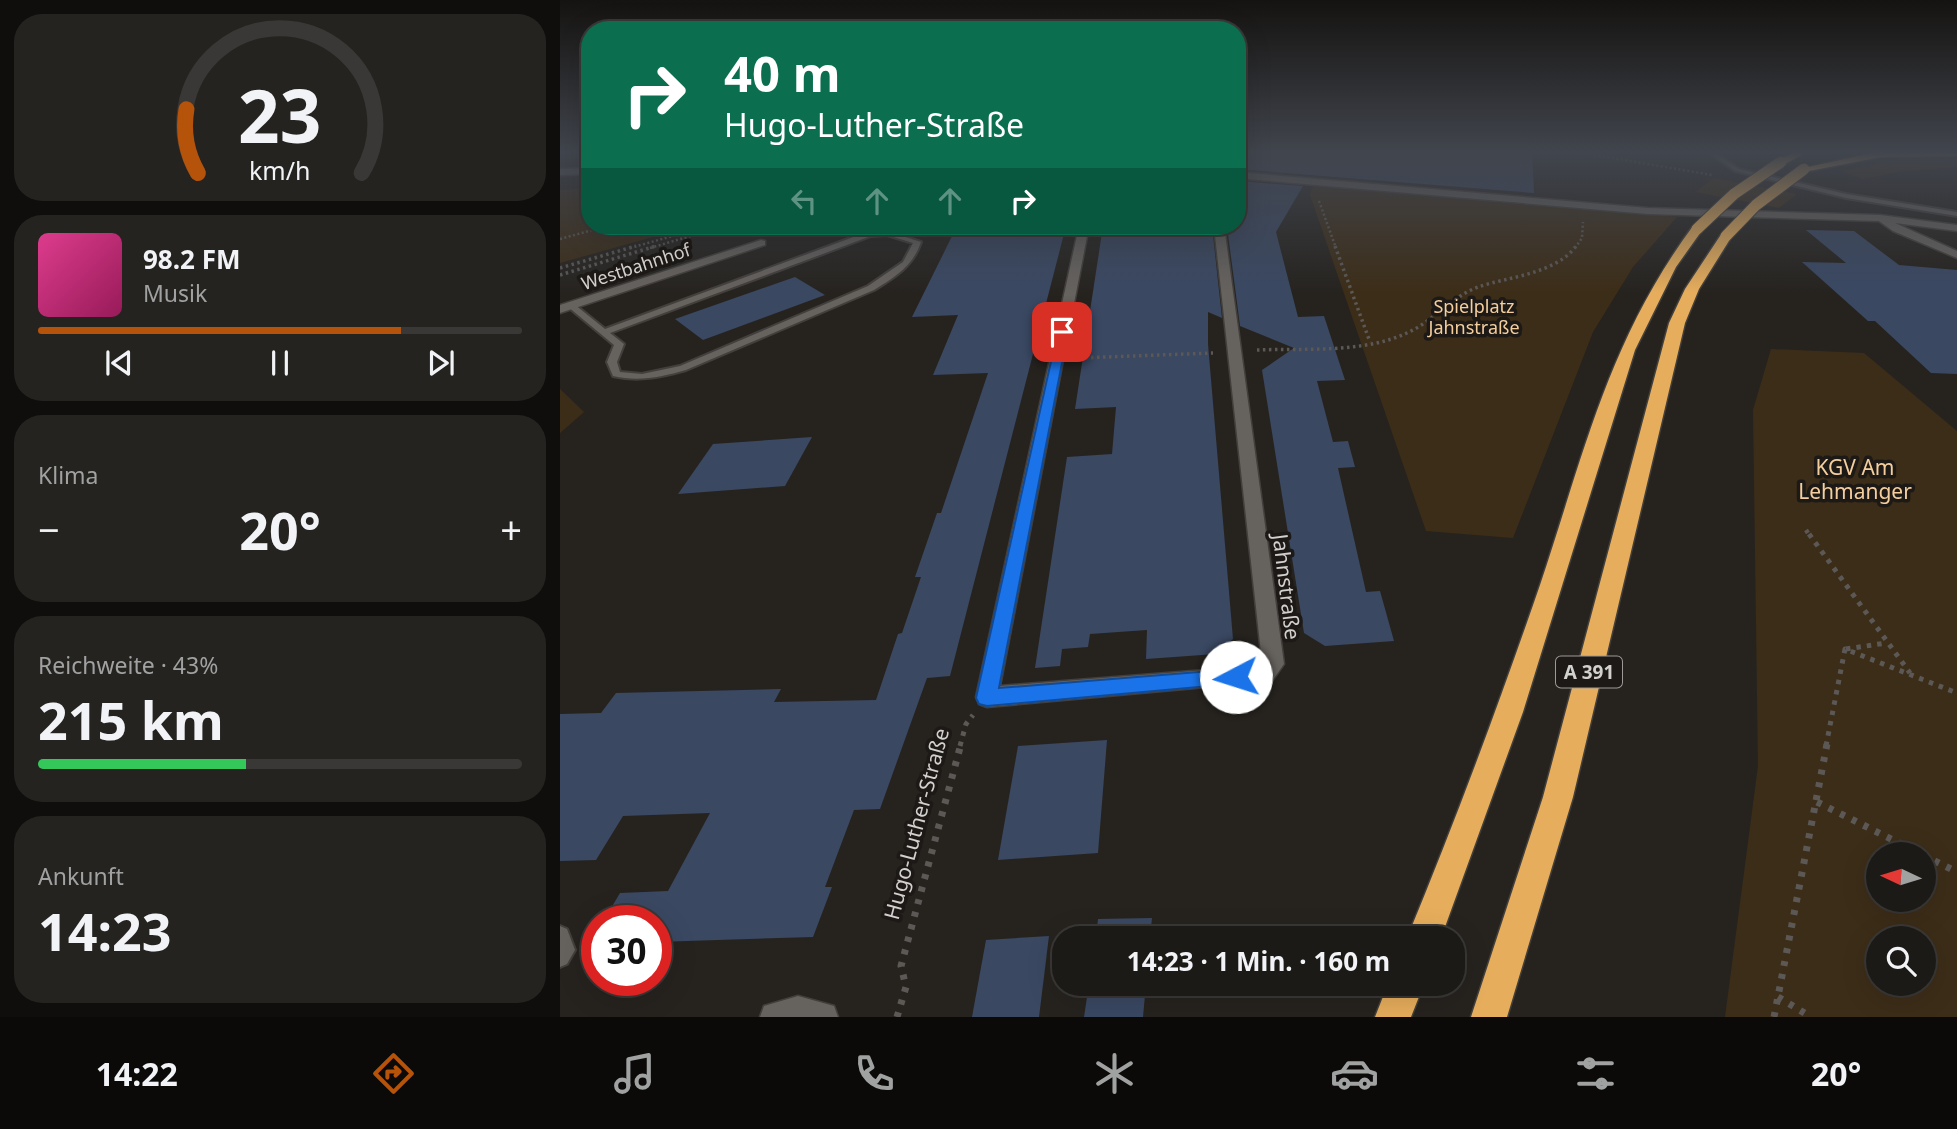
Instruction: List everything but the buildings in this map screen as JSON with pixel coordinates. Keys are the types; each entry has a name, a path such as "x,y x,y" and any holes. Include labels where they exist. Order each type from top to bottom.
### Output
{"highway":[{"name":"A 391","path":"1429,926 1469,825 1531,650 1623,361 1660,280 1697,229 1732,198"},
{"name":"A 391","path":"1489,1017 1558,797 1677,323 1692,289 1727,236 1765,198"},
{"path":"1393,1017 1401,996"}],"street":[{"path":"1507,198 1694,214 1880,218 1957,228"},
{"path":"1880,218 1897,229 1957,254"},
{"path":"987,698 1082,235"},
{"name":"Jahnstraße","path":"987,698 1264,675 1273,664 1220,235"},
{"name":"Westbahnhof","path":"565,308 761,243"},
{"path":"775,1017 798,1011 823,1017"}],"lane":[{"path":"1866,198 1957,214"},
{"path":"604,332 867,235"},
{"path":"565,308 619,344 612,362 617,374 631,378 683,368 871,288 900,271 914,254 917,242 894,235"},
{"path":"560,936 565,950 560,957"}],"path":[{"path":"1319,198 1370,342"},
{"path":"1057,359 1370,342 1415,331 1463,293 1565,258 1585,233 1580,205"},
{"path":"560,239 581,233"},
{"path":"560,268 676,235"},
{"path":"560,275 694,235"},
{"path":"1806,530 1910,674"},
{"path":"1845,649 1886,643"},
{"path":"1845,649 1957,693"},
{"path":"1774,1017 1845,649"},
{"name":"Hugo-Luther-Straße","path":"897,1017 905,988 901,966 966,724 987,698"},
{"path":"1817,802 1898,842"},
{"path":"1936,861 1957,872"},
{"path":"1778,997 1811,1017"}],"green space":[{"path":"560,198 581,198 581,235 660,235 560,263"},
{"name":"Spielplatz Jahnstraße","path":"1311,198 1466,198 1677,217 1633,267 1593,332 1513,538 1426,531"},
{"path":"1729,198 1791,198 1779,208"},
{"name":"KGV Am Lehmanger","path":"1771,349 1864,353 1957,431 1957,1017 1725,1017 1758,766 1753,410"},
{"path":"560,389 584,412 560,433"}],"route":[{"path":"1062,332 987,698 1236,677"}]}
